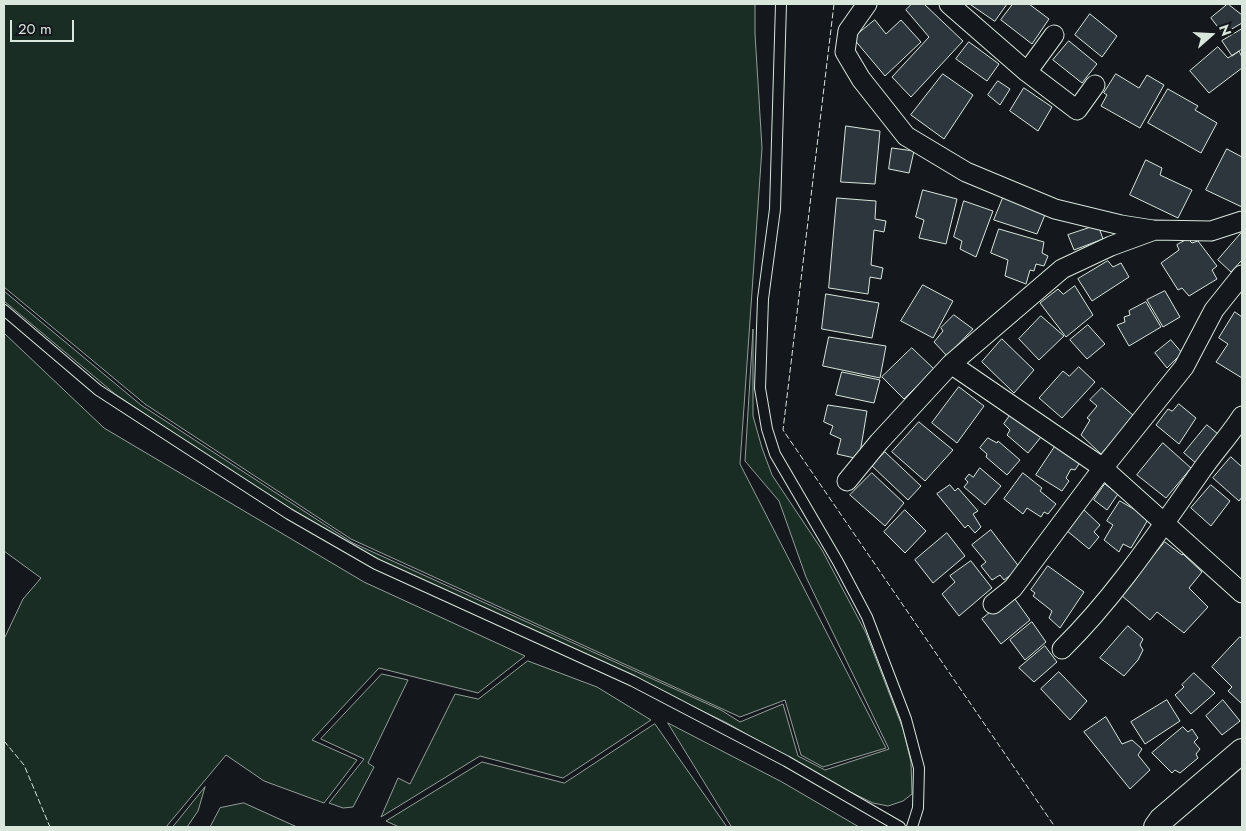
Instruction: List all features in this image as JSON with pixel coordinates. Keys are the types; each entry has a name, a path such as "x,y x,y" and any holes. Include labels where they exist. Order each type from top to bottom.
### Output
{"street":[{"path":"867,4 848,31 845,52 861,80 906,136 966,172 1055,209 1153,230 1211,231 1242,221"},
{"path":"949,4 1027,72 1077,110 1095,85"},
{"path":"1027,72 1054,35"},
{"path":"846,481 951,364 1062,270 1111,246 1153,230"},
{"path":"993,604 1013,588 1103,468 1184,367 1214,310 1242,275"},
{"path":"951,364 1103,468 1242,593"},
{"path":"1062,649 1092,620 1242,416"},
{"path":"1156,827 1161,820 1242,751"}],"lane":[{"path":"782,4 775,209 763,299 761,396 766,429 775,454 838,562 867,618 906,719 918,768 918,808 912,827"},
{"path":"4,310 98,390 298,519 376,564 633,681 786,761 900,827"}],"green space":[{"path":"4,4 755,4 762,148 740,464 886,748 823,767 801,755 785,700 740,717 351,539 145,404 4,287"},
{"path":"4,291 141,405 353,543 721,710 740,722 783,704 798,756 825,770 889,749 806,577 779,501 745,461 753,329 753,416 762,448 772,475 822,550 866,633 903,729 911,762 912,794 903,801 888,806 873,803 836,785 727,723 586,654 394,569 275,501 115,394 4,301"},
{"path":"4,333 104,428 364,582 525,656 478,693 379,668 312,740 357,760 324,803 264,781 226,755 166,827 4,827 4,639 23,599 41,578 4,551"},
{"path":"528,661 597,687 651,720 563,778 480,756 381,817 398,778 410,784 455,694 478,699"},
{"path":"382,674 408,680 368,763 374,767 353,807 343,808 329,803 364,759 321,739"},
{"path":"668,723 782,782 859,827 732,827"},
{"path":"655,724 727,827 399,827 386,821 482,762 564,783"},
{"path":"205,787 198,811 187,827 173,827"},
{"path":"244,803 297,827 210,827 220,808"}],"building":[{"path":"912,4 924,4 963,41 911,97 892,77 929,37 906,10"},
{"path":"970,4 1007,4 995,21"},
{"path":"1013,4 1029,4 1049,19 1032,44 1001,20"},
{"path":"1228,4 1242,15 1242,23 1223,34 1211,18"},
{"path":"1090,14 1117,36 1102,57 1075,35"},
{"path":"875,20 886,34 901,20 921,42 885,76 853,38"},
{"path":"1242,29 1242,49 1232,56 1222,41"},
{"path":"1069,41 1097,64 1082,83 1053,60"},
{"path":"969,42 999,64 987,81 956,59"},
{"path":"1218,47 1228,58 1239,51 1242,57 1242,68 1209,93 1190,71"},
{"path":"943,74 973,95 944,139 911,115"},
{"path":"1116,74 1139,88 1147,75 1164,85 1140,128 1101,106 1107,95 1104,93"},
{"path":"998,81 1010,89 1000,105 988,95"},
{"path":"1024,88 1052,107 1038,131 1010,111"},
{"path":"1168,89 1198,106 1195,110 1217,123 1201,153 1148,123"},
{"path":"846,126 880,131 875,184 841,182"},
{"path":"892,148 914,151 909,173 889,169"},
{"path":"1227,149 1242,157 1242,207 1206,190"},
{"path":"1146,160 1162,168 1160,175 1192,190 1178,218 1130,195"},
{"path":"923,190 957,199 946,244 919,238 924,220 916,217"},
{"path":"1005,193 1047,210 1037,234 994,220"},
{"path":"837,198 876,201 875,219 886,221 884,232 874,230 871,265 883,268 881,279 870,277 868,294 829,288"},
{"path":"964,201 993,211 976,257 960,249 962,241 954,237"},
{"path":"1098,225 1103,239 1074,250 1068,235"},
{"path":"999,229 1044,242 1042,253 1048,256 1044,266 1036,264 1034,271 1030,270 1026,284 1005,276 1008,260 991,253"},
{"path":"1242,232 1242,260 1231,272 1218,260"},
{"path":"1188,239 1192,243 1198,241 1217,266 1212,270 1217,279 1189,296 1182,288 1178,290 1161,263 1179,250 1177,245"},
{"path":"1108,261 1113,267 1121,263 1129,277 1092,301 1078,279"},
{"path":"923,285 953,301 933,338 901,321"},
{"path":"1075,286 1093,315 1066,337 1040,303 1058,289 1063,294"},
{"path":"1165,291 1180,317 1163,327 1147,300"},
{"path":"826,294 879,303 872,338 822,329"},
{"path":"1146,302 1161,327 1129,346 1117,325 1125,322 1124,317 1130,315 1129,311"},
{"path":"1235,312 1242,317 1242,378 1216,362 1228,344 1219,338"},
{"path":"954,315 973,329 947,356 934,342 943,331 941,328"},
{"path":"1041,316 1064,336 1039,360 1019,339"},
{"path":"1088,325 1105,344 1087,359 1070,340"},
{"path":"829,337 886,346 880,378 823,366"},
{"path":"1002,339 1034,370 1014,393 982,362"},
{"path":"1171,340 1182,353 1167,368 1155,353"},
{"path":"912,348 934,369 904,399 882,377"},
{"path":"1079,367 1095,382 1062,418 1039,398 1063,371 1069,376"},
{"path":"842,372 880,380 874,403 836,395"},
{"path":"959,387 984,406 957,443 932,423"},
{"path":"1102,388 1134,416 1101,454 1081,435 1090,420 1087,418 1097,406 1090,400"},
{"path":"1179,404 1196,418 1179,444 1156,425 1168,409 1172,411"},
{"path":"828,405 867,411 859,459 837,454 841,439 830,434 833,426 824,422"},
{"path":"1011,414 1041,437 1028,453 1007,435 1010,430 1004,424"},
{"path":"919,422 953,450 925,481 892,452"},
{"path":"1207,425 1218,434 1197,464 1184,453"},
{"path":"988,438 997,443 998,441 1020,460 1007,475 986,457 987,454 980,448"},
{"path":"1163,443 1191,468 1166,498 1137,475"},
{"path":"1056,445 1081,461 1075,470 1071,469 1066,478 1069,481 1062,491 1036,475"},
{"path":"885,452 921,486 908,500 872,466"},
{"path":"1231,457 1242,467 1242,497 1239,501 1213,478"},
{"path":"980,468 1001,486 985,505 964,487 968,482 965,479 969,474 973,477"},
{"path":"872,473 904,503 885,526 850,495"},
{"path":"1023,473 1042,488 1040,491 1056,504 1048,514 1044,512 1041,517 1027,508 1023,514 1004,499"},
{"path":"1105,484 1118,494 1107,510 1094,500"},
{"path":"950,485 955,491 958,488 978,511 973,514 981,527 975,533 968,525 965,528 937,494"},
{"path":"1211,485 1230,501 1211,526 1191,508"},
{"path":"1120,501 1149,518 1131,548 1123,544 1119,552 1104,540 1113,525 1107,521"},
{"path":"1083,509 1100,525 1094,532 1099,537 1089,549 1066,530"},
{"path":"905,510 926,531 905,553 884,532"},
{"path":"991,530 1020,568 1004,580 1000,575 992,580 981,566 986,562 972,545"},
{"path":"947,533 965,556 933,583 915,560"},
{"path":"1165,542 1183,554 1202,572 1189,588 1208,607 1184,633 1157,612 1150,620 1121,595"},
{"path":"971,561 992,588 959,616 942,594 955,582 950,576"},
{"path":"1048,566 1084,592 1060,628 1049,618 1052,611 1033,596 1035,593 1031,590"},
{"path":"1012,595 1030,620 1001,644 982,619"},
{"path":"1032,622 1046,642 1025,660 1010,640"},
{"path":"1128,626 1143,639 1140,645 1143,650 1138,660 1124,676 1100,658"},
{"path":"1240,637 1242,639 1242,704 1228,691 1232,687 1212,667"},
{"path":"1045,646 1057,662 1034,682 1019,668"},
{"path":"1059,672 1087,701 1070,720 1041,689"},
{"path":"1194,673 1215,693 1191,714 1175,695 1184,687 1182,685"},
{"path":"1167,700 1180,721 1145,744 1131,722"},
{"path":"1223,700 1240,721 1222,735 1206,716"},
{"path":"1106,717 1122,744 1132,740 1142,749 1138,755 1150,770 1130,789 1084,732"},
{"path":"1183,727 1188,732 1192,729 1198,738 1194,742 1200,749 1196,754 1198,758 1180,773 1175,770 1172,773 1152,753"}],"fence":[{"path":"834,4 783,430 1055,827"},
{"path":"4,741 24,765 50,827"}]}
